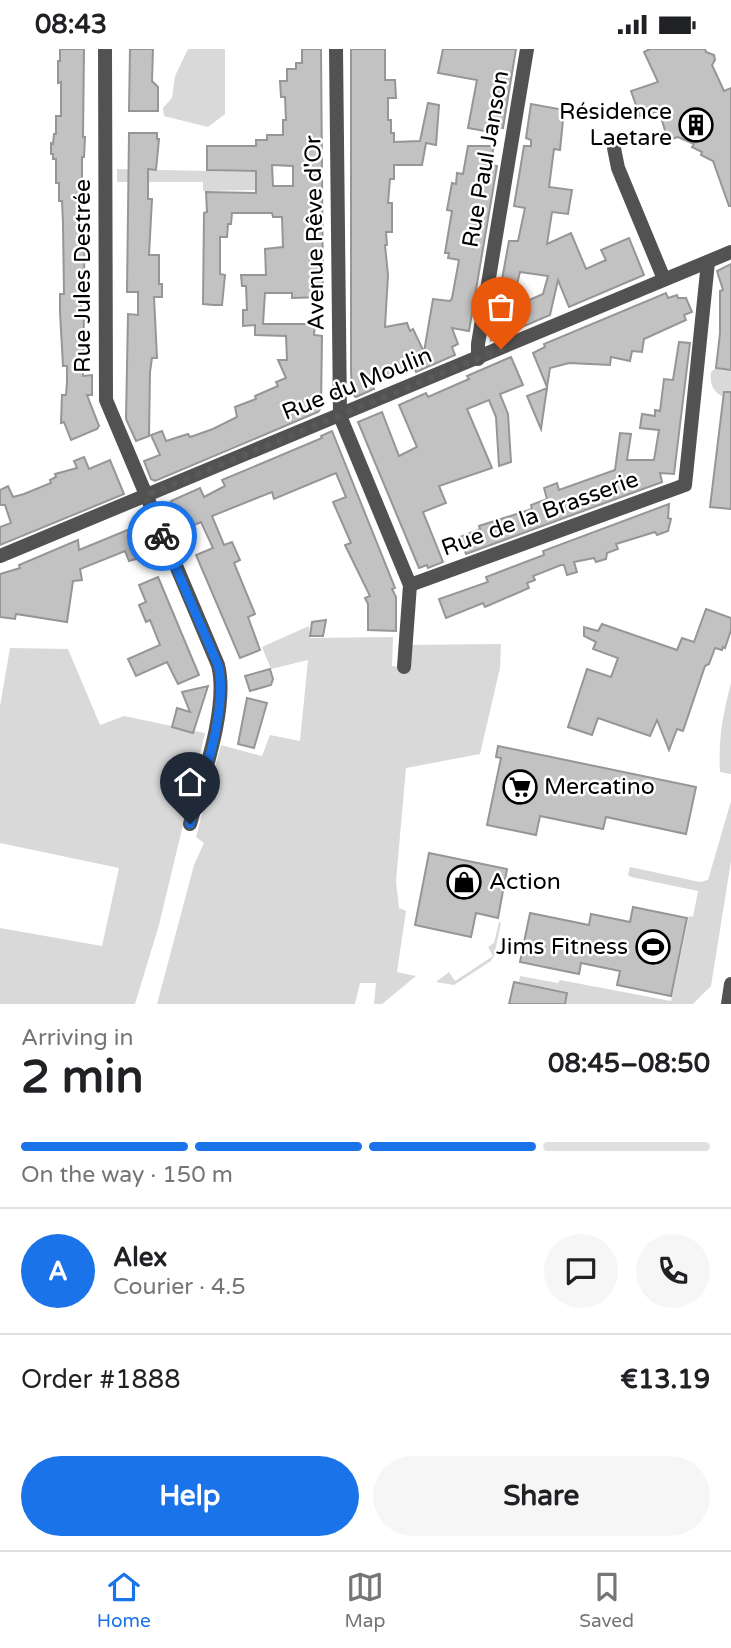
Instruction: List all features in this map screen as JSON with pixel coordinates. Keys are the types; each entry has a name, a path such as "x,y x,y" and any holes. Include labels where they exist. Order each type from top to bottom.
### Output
{"street":[{"name":"Rue Jules Destrée","path":"105,49 106,400 218,665 222,684 212,742 190,824"},
{"name":"Avenue Rêve d'Or","path":"336,49 340,416"},
{"name":"Rue Paul Janson","path":"478,359 478,344 527,49"},
{"path":"614,148 618,168 664,279"},
{"name":"Rue du Moulin","path":"0,556 731,252"},
{"name":"Rue de la Brasserie","path":"410,585 685,485 708,262"},
{"path":"340,416 410,585 404,667"},
{"path":"728,1004 731,984"}],"shaded area":[{"path":"188,49 225,49 225,114 208,127 164,116 163,108 172,98 175,76"},
{"path":"117,169 255,172 255,190 203,191 203,182 117,182"},
{"path":"716,368 731,368 731,398 721,396 712,387 711,372"},
{"path":"309,626 310,638 393,637 392,666 400,667 400,645 501,644 500,668 480,754 406,768 396,881 399,908 406,911 397,972 416,976 382,1004 374,1004 376,983 360,983 355,1004 157,1004 194,865 204,843 196,837 221,745 262,756 270,735 300,741 308,660 271,669 262,647"},
{"path":"10,648 68,649 100,725 124,716 205,733 159,925 135,1004 0,1004 0,928 102,946 119,868 0,843 0,706"},
{"path":"731,683 731,774 720,772 720,749"},
{"path":"731,801 731,861 711,986 693,1004 565,1004 568,992 519,982 520,976 558,983 560,980 671,1001 689,916 693,917 698,891 631,877 628,875 630,867 700,882 708,880"},
{"path":"499,922 501,923 494,956 491,961 454,985 436,982 449,972 455,981 493,956 488,947 494,943"}],"building":[{"path":"60,49 84,49 82,220 85,226 84,281 81,281 81,312 84,312 83,376 92,375 92,395 87,395 99,426 71,440 64,422 61,423 62,395 66,395 67,382 67,366 63,366 60,312 60,294 64,294 63,224 59,183 56,183 56,159 53,159 51,154 51,143 53,144 56,134 56,116 61,116 61,82 58,83"},
{"path":"130,49 153,49 152,81 158,87 158,111 129,111"},
{"path":"302,49 321,49 323,297 292,298 292,293 265,293 263,324 315,324 314,335 322,336 321,408 318,412 155,481 151,479 144,461 160,455 151,435 162,431 166,441 213,429 237,417 235,407 256,399 255,396 278,386 276,382 286,378 278,360 287,360 286,336 255,335 255,325 243,326 243,310 247,310 246,286 242,286 241,275 266,275 265,249 283,247 282,217 273,217 272,213 232,213 227,237 220,237 220,274 225,275 222,305 203,304 206,192 256,193 256,171 207,170 207,146 256,146 256,140 267,140 267,135 283,135 283,120 286,120 285,97 281,97 280,81 287,81 287,69 296,69 296,63 302,63","holes":["272,165 293,166 293,186 273,186"]},
{"path":"351,49 385,49 385,80 395,80 396,98 388,98 388,120 391,120 394,142 420,141 428,103 439,105 436,145 426,143 422,165 394,165 394,179 390,179 388,203 392,203 392,232 386,232 385,245 388,275 385,327 407,323 410,331 413,329 424,352 433,299 450,301 452,298 459,260 448,258 449,253 445,253 452,211 447,210 452,183 456,184 457,173 463,174 468,146 494,146 490,165 497,166 469,331 452,328 458,344 452,347 455,355 416,372 412,365 386,376 385,374 373,378 371,380 374,389 356,397 352,394 351,370"},
{"path":"443,49 516,49 503,128 497,127 496,133 468,128 477,80 438,73"},
{"name":"Résidence Laetare","path":"650,49 705,49 714,55 712,65 724,91 731,88 731,206 713,161 692,147 694,144 678,137 668,140 659,111 640,116 631,91 658,82 644,52"},
{"path":"531,104 564,110 560,150 554,149 549,187 572,190 568,214 552,212 547,244 571,233 586,269 606,260 601,250 629,238 644,275 569,307 558,280 550,315 491,340 509,241 518,241 525,208 514,206 524,146 531,146 531,140 526,138","holes":["520,272 548,276 543,294 511,308"]},
{"path":"129,133 157,133 159,139 156,170 148,169 148,199 152,199 149,255 159,255 162,297 154,297 157,358 152,358 150,372 149,436 136,441 126,419 128,314 138,315 138,292 127,292"},
{"path":"731,264 731,370 716,368 720,333 720,291 723,290 717,271"},
{"path":"666,293 668,298 677,295 678,298 686,298 692,312 684,315 686,320 644,339 642,352 632,351 630,361 611,357 610,365 569,363 550,368 547,387 533,353 545,347 544,344"},
{"path":"679,342 690,343 674,474 660,473 662,482 466,554 460,537 480,529 479,526 532,509 531,505 547,499 544,488 557,483 559,490 615,470 620,433 631,434 627,460 654,460 659,430 640,428 642,414 655,416 655,410 660,411 664,379 673,380"},
{"path":"511,357 523,385 500,394 508,414 511,462 499,466 496,417 489,400 467,409 492,468 439,486 446,503 423,512 443,562 428,568 427,565 419,568 358,422 382,412 399,456 417,447 399,405 426,393 428,397"},
{"path":"547,388 541,429 527,396"},
{"path":"724,392 731,392 731,509 710,507"},
{"path":"332,431 395,588 392,589 396,597 396,631 368,630 368,604 365,598 370,596 345,545 351,543 333,502 346,497 336,473 274,499 272,492 212,516 224,545 232,542 240,560 234,563 255,614 248,617 260,650 240,658 196,555 213,548 201,522 183,530 171,501 200,488 204,497 225,486 222,480 322,438 321,436"},
{"path":"84,457 89,469 110,460 124,494 0,545 0,527 11,523 5,505 0,505 0,490 8,486 13,497 24,494 51,483 50,480 56,477 55,474 77,468 74,461"},
{"path":"669,504 668,518 671,519 668,531 657,535 655,532 616,544 618,549 607,553 606,559 596,562 594,558 574,562 577,572 567,575 564,565 561,565 533,576 535,580 527,583 529,588 485,607 483,603 446,618 439,599 488,582 486,577 544,555 543,551"},
{"path":"137,526 149,555 129,561 125,551 80,569 82,580 73,581 67,622 16,614 15,619 0,617 0,574 20,568 19,565 78,540 79,550"},
{"path":"158,577 199,675 178,684 167,662 136,676 128,659 160,645 150,620 146,622 139,605 146,602 139,585"},
{"path":"706,609 731,618 731,630 725,648 715,648 709,664 705,666 683,731 677,729 669,750 657,720 650,736 598,718 592,735 568,727 587,669 611,677 618,658 593,649 596,642 584,636 584,627 598,631 602,624 677,650 682,638 694,642"},
{"path":"326,620 323,636 310,636 312,622"},
{"path":"270,669 273,679 271,685 250,691 245,676"},
{"path":"208,686 193,733 172,727 177,708 190,712 182,692"},
{"path":"247,698 267,703 254,748 238,744"},
{"path":"498,746 696,787 686,834 606,817 603,829 540,816 536,835 487,825 501,758 496,757"},
{"name":"Action","path":"429,853 507,869 498,918 476,913 471,937 415,925"},
{"path":"633,907 687,918 671,996 617,985 620,971 581,963 579,974 520,962 530,913 589,925 591,914 630,922"},
{"path":"514,982 567,993 565,1004 509,1004"}],"way so far":[{"path":"162,536 145,496 501,349"}],"place":[{"name":"Résidence Laetare","path":"696,125"},
{"name":"Mercatino","path":"520,787"},
{"name":"Action","path":"464,882"},
{"name":"Jims Fitness","path":"653,947"}],"route":[{"path":"162,536 218,665 222,684 212,742 190,824"}]}
